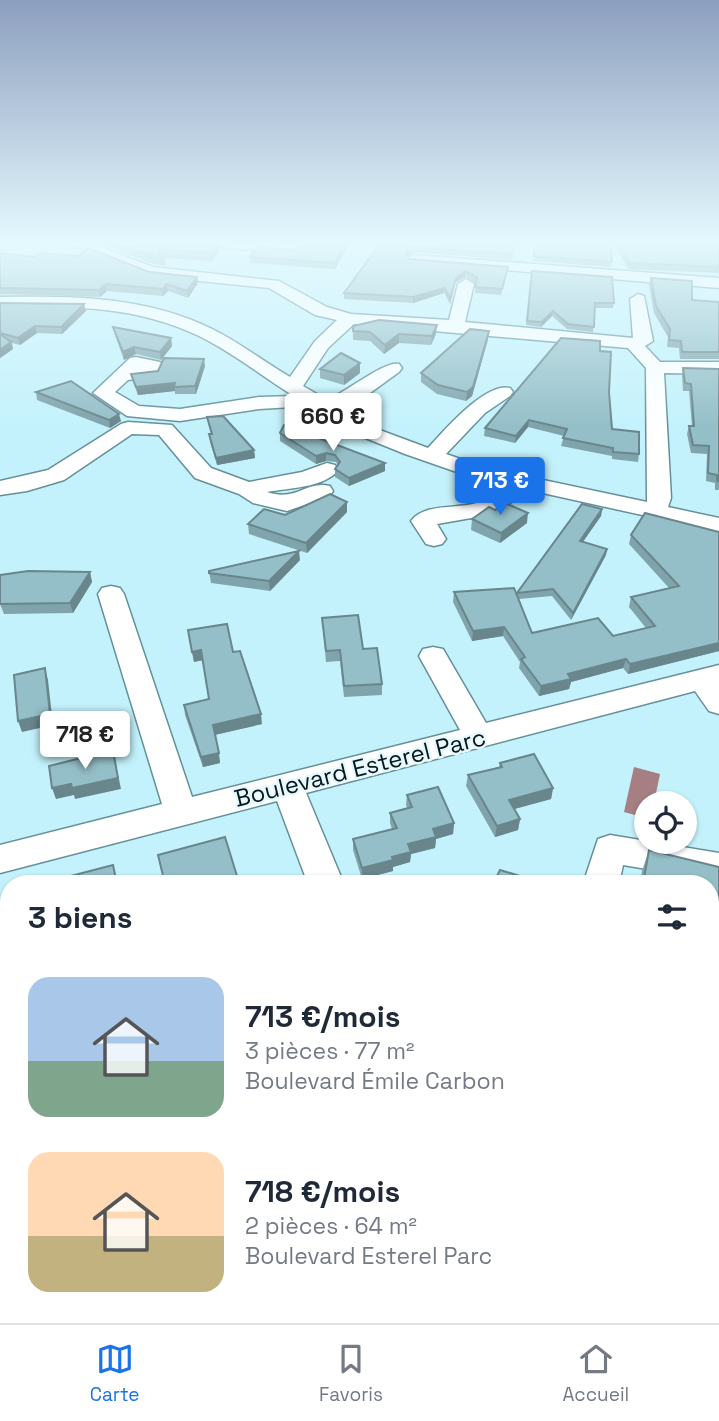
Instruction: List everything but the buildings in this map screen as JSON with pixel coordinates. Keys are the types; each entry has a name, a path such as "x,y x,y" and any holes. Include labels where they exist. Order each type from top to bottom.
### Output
{"street":[{"path":"90,303 117,305 160,315 206,332 370,433 431,457 524,483 719,525"},
{"path":"306,303 321,311 351,319 633,343 643,341 638,303"},
{"path":"456,326 462,303"},
{"path":"292,386 299,381 317,350 337,328 351,319"},
{"path":"633,343 654,367 660,498 655,511"},
{"path":"654,367 719,368"},
{"path":"0,488 27,484 56,475 131,420 173,422 259,403 320,404 352,397 393,368"},
{"path":"122,375 103,393 131,420"},
{"path":"431,457 478,409 503,392"},
{"path":"173,422 203,473 247,489 307,478 324,481"},
{"path":"434,539 423,521 437,516 486,509 524,483"},
{"path":"111,594 181,814"},
{"path":"433,656 479,737"},
{"name":"Boulevard Esterel Parc","path":"0,859 479,737 713,686"},
{"path":"288,787 322,875"},
{"path":"603,875 610,849 719,867"}],"shaded area":[{"path":"634,767 660,774 656,791 634,791 634,815 624,812"}]}
